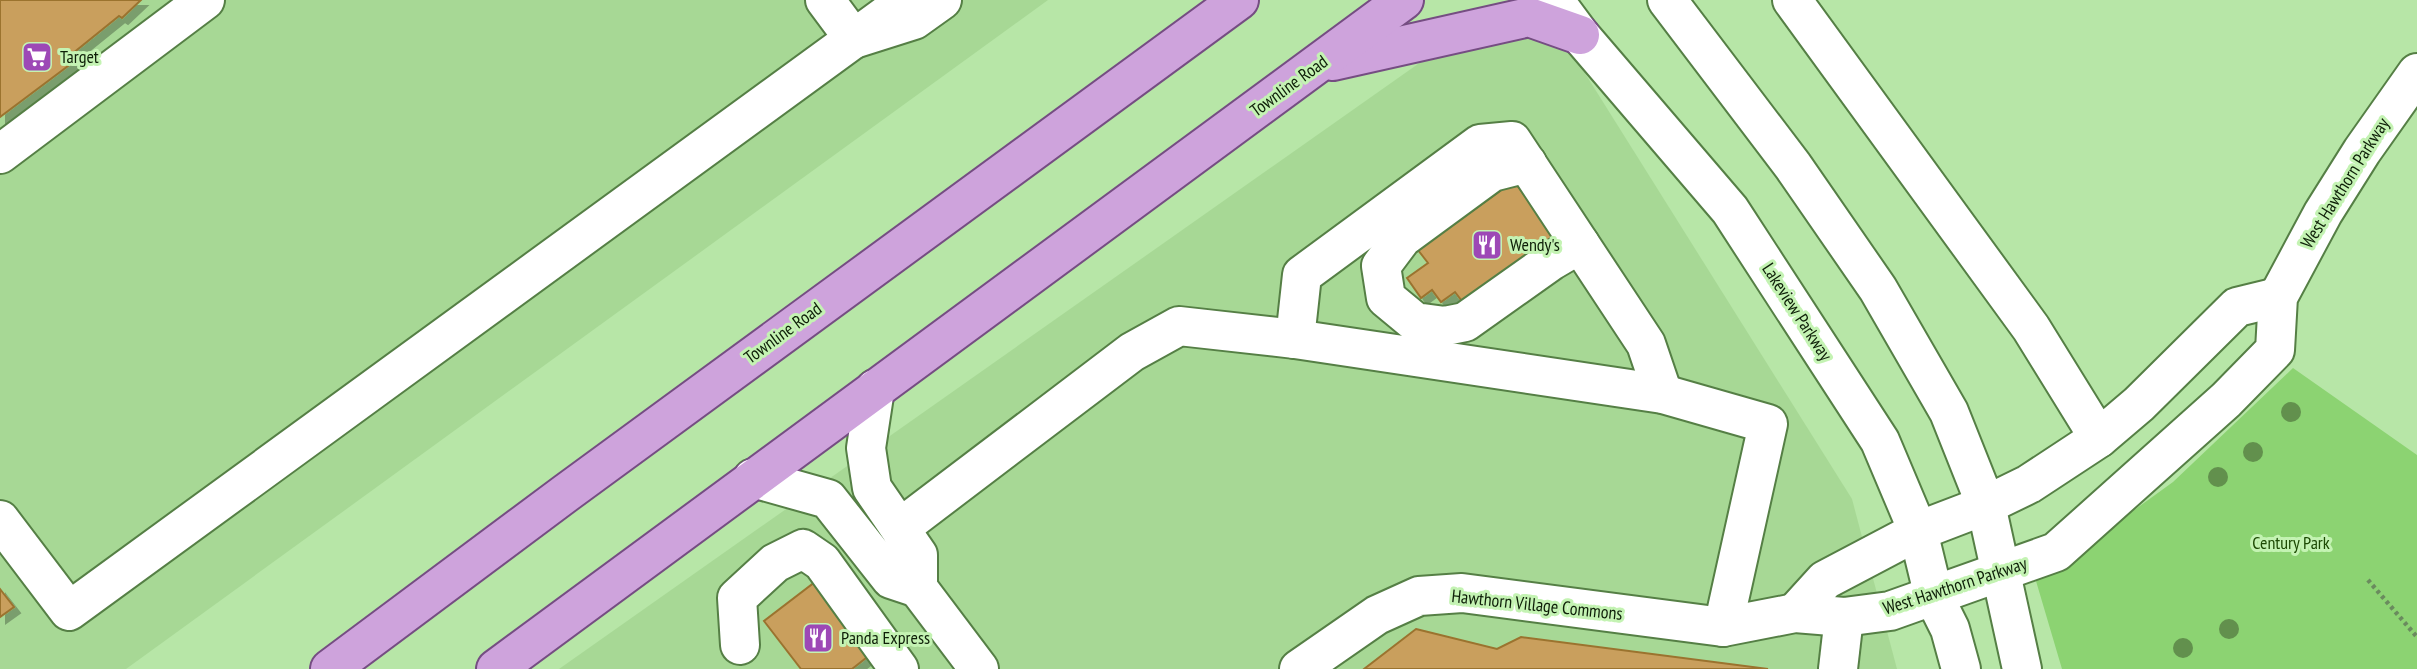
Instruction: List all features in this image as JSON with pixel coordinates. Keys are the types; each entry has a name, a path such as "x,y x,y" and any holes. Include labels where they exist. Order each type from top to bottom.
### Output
{"main road":[{"name":"Townline Road","path":"330,669 1239,0"},
{"name":"Townline Road","path":"496,669 1404,0"},
{"path":"1321,63 1529,17 1580,36"}],"street":[{"path":"0,155 205,0"},
{"path":"825,0 854,39"},
{"path":"0,520 69,611 907,0"},
{"path":"854,39 914,20 942,0"},
{"name":"Lakeview Parkway","path":"1554,0 1580,36 1730,210 1880,441 1918,531 1934,597 1950,628 1961,669"},
{"path":"1667,0 1793,166 1878,289 1949,412 1986,505 2022,669"},
{"path":"1793,0 2031,328 2099,438"},
{"name":"West Hawthorn Parkway","path":"1795,613 1844,617 1890,611 2056,552 2226,400 2275,350 2278,297 2323,213 2362,151 2417,73"},
{"path":"1296,339 1302,275 1480,144 1512,141 1646,344 1663,394"},
{"path":"1527,163 1492,172 1402,238 1381,266 1386,298 1415,322 1445,326 1465,322 1551,261 1580,244"},
{"path":"1795,613 1825,580 1918,531 1986,505 2029,484 2099,438 2139,404 2237,307 2278,297"},
{"path":"900,528 1132,352 1179,326 1296,339 1663,394 1768,424 1723,627"},
{"path":"875,389 866,448 872,488 918,555 918,588"},
{"path":"753,478 828,499 891,579 918,588 979,669"},
{"path":"740,645 737,598 775,563 803,549 822,562 899,669"},
{"name":"Hawthorn Village Commons","path":"1298,669 1377,615 1419,596 1462,593 1723,627 1795,613"},
{"path":"1838,669 1844,617"}],"path":[{"path":"2368,580 2417,637"}],"shaded area":[{"path":"0,0 1048,0 126,669 0,669"},
{"path":"1479,21 1571,51 1852,499 1897,669 559,669"}],"green space":[{"name":"Century Park","path":"2293,368 2417,455 2417,669 2062,669 2036,581 2173,482"}],"building":[{"name":"Target","path":"0,0 141,0 122,18 119,16 72,54 76,60 0,117"},
{"name":"Wendy's","path":"1514,181 1556,239 1465,305 1455,292 1441,302 1432,290 1421,298 1407,278 1428,263 1418,250"},
{"name":"Panda Express","path":"815,582 871,654 852,669 801,669 764,621"},
{"path":"0,589 14,607 0,617"},
{"path":"1416,629 1497,649 1521,637 1768,669 1364,669"}],"place":[{"name":"Target","path":"37,57"},
{"name":"Wendy's","path":"1487,245"},
{"name":"Panda Express","path":"818,638"}]}
